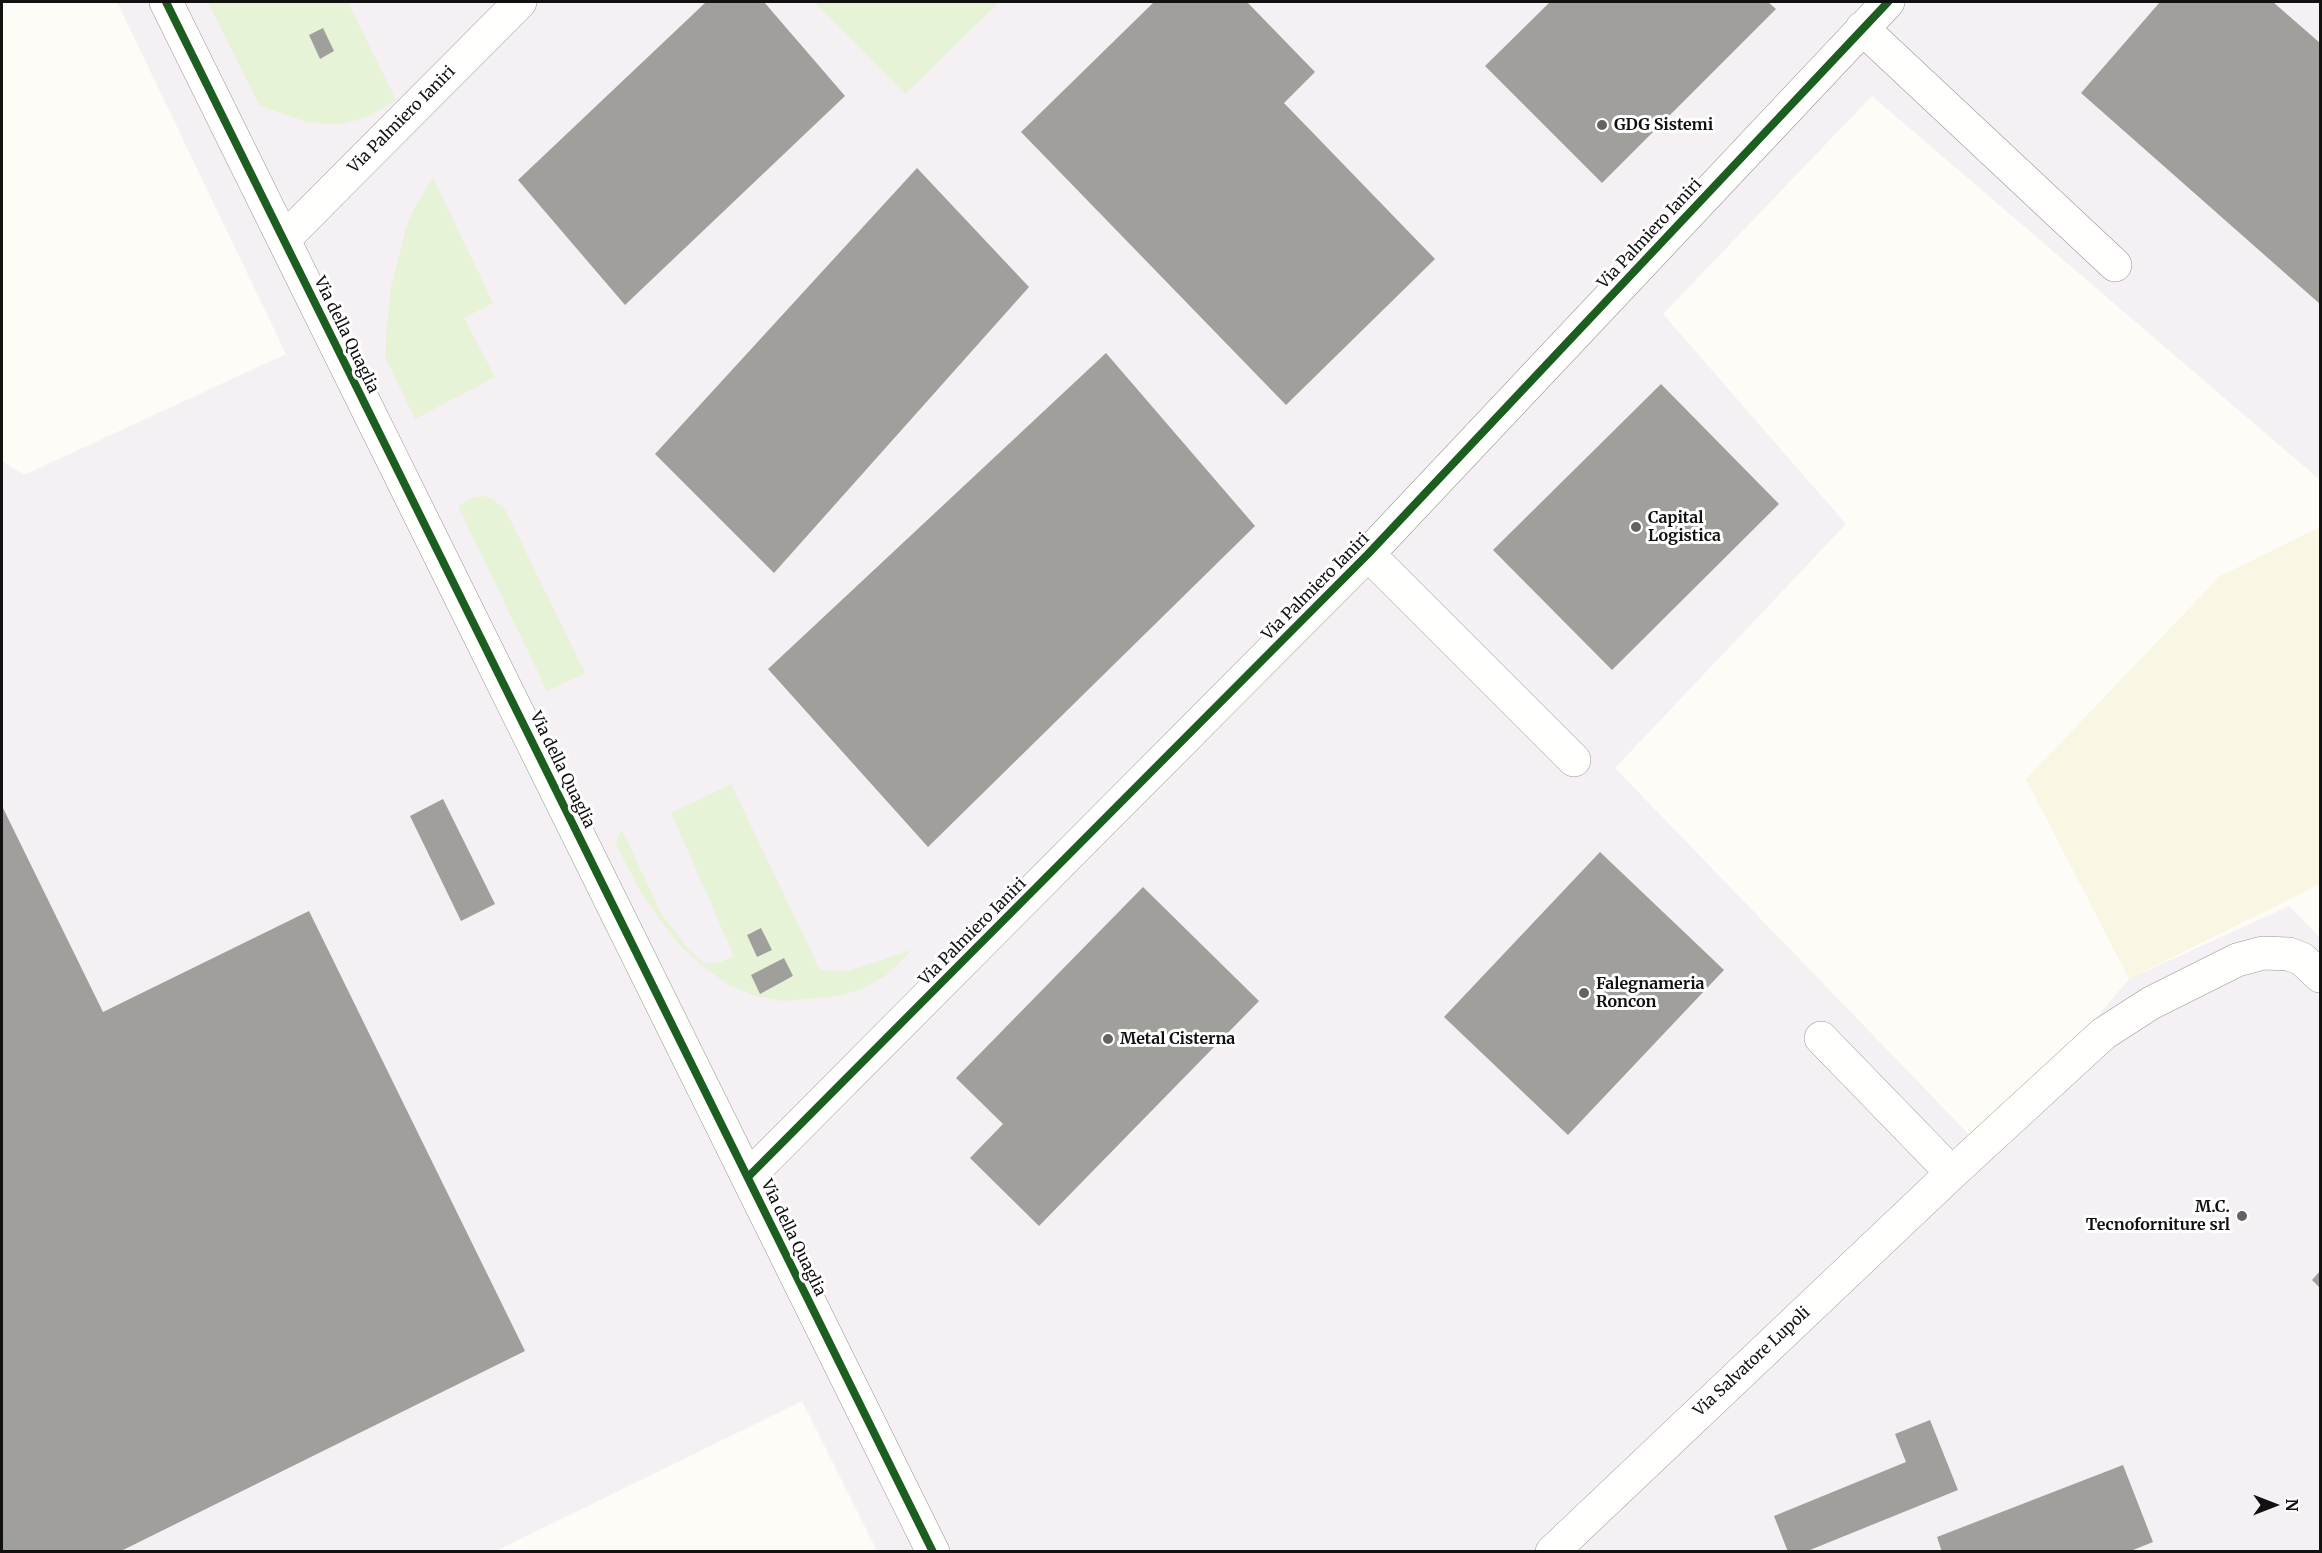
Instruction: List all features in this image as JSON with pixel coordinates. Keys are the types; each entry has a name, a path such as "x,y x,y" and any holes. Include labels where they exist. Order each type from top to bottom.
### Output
{"street":[{"name":"Via della Quaglia","path":"166,2 933,1551"},
{"name":"Via Palmiero Ianiri","path":"284,239 520,2"},
{"name":"Via Palmiero Ianiri","path":"748,1177 1368,554 1888,2"},
{"path":"1862,28 2115,265"},
{"path":"1368,554 1574,760"},
{"name":"Via Salvatore Lupoli","path":"1552,1551 1952,1173 2097,1040 2151,1003 2237,960 2263,953 2289,954 2302,959 2320,976"},
{"path":"1821,1038 1952,1173"}],"shaded area":[{"path":"117,2 2320,2 2320,480 1872,96 1663,314 1846,524 1615,768 1984,1150 2129,979 2289,906 2320,938 2320,1551 877,1551 802,1401 496,1551 2,1551 2,461 24,475 286,354"},
{"path":"2320,527 2320,884 2129,979 2026,779 2220,576"}],"green space":[{"path":"208,2 348,2 396,100 368,117 339,125 307,122 260,106","holes":["323,29 334,51 320,59 309,36"]},
{"path":"814,2 999,2 905,94"},
{"path":"433,178 493,303 464,318 495,377 415,419 385,357 386,335 391,287 406,228 416,205"},
{"path":"484,496 493,499 506,511 585,673 547,691 458,506 472,498"},
{"path":"731,784 820,970 848,971 912,950 885,976 862,989 840,996 783,1001 756,996 730,986 681,947 640,891 617,846 616,841 622,830 662,915 689,950 704,963 718,963 734,956 671,813","holes":["761,929 772,950 757,957 747,935","784,959 793,977 760,993 751,975"]}],"building":[{"path":"706,2 764,2 845,96 625,305 518,180"},
{"path":"1154,2 1247,2 1315,72 1284,103 1435,259 1286,405 1021,132"},
{"name":"GDG Sistemi","path":"1550,2 1768,2 1776,9 1602,183 1485,66"},
{"path":"2160,2 2273,2 2320,43 2320,304 2081,93"},
{"path":"323,28 334,51 320,59 309,35"},
{"path":"917,168 1029,287 774,573 655,454"},
{"path":"1106,353 1255,526 928,847 768,669"},
{"name":"Capital Logistica","path":"1661,384 1779,504 1612,670 1493,550"},
{"path":"443,799 495,904 461,921 410,816"},
{"path":"2,806 103,1012 309,911 525,1351 119,1552 2,1552"},
{"name":"Falegnameria Roncon","path":"1600,852 1724,970 1568,1135 1444,1017"},
{"name":"Metal Cisterna","path":"1143,887 1259,1001 1039,1226 970,1158 1003,1124 956,1078"},
{"path":"761,928 772,950 757,957 747,935"},
{"path":"784,958 793,976 760,994 751,975"},
{"path":"2320,1271 2320,1288 2312,1280"},
{"path":"1930,1420 1958,1490 1805,1552 1788,1552 1774,1516 1906,1462 1895,1434"},
{"path":"2123,1465 2153,1542 2128,1552 1942,1552 1937,1537"}],"cycle path":[{"path":"166,2 933,1552"},
{"path":"748,1177 1368,554 1888,2"}],"place":[{"name":"GDG Sistemi","path":"1602,125"},
{"name":"Capital Logistica","path":"1636,527"},
{"name":"Falegnameria Roncon","path":"1584,993"},
{"name":"Metal Cisterna","path":"1108,1039"},
{"name":"M.C. Tecnoforniture srl","path":"2242,1216"}]}
